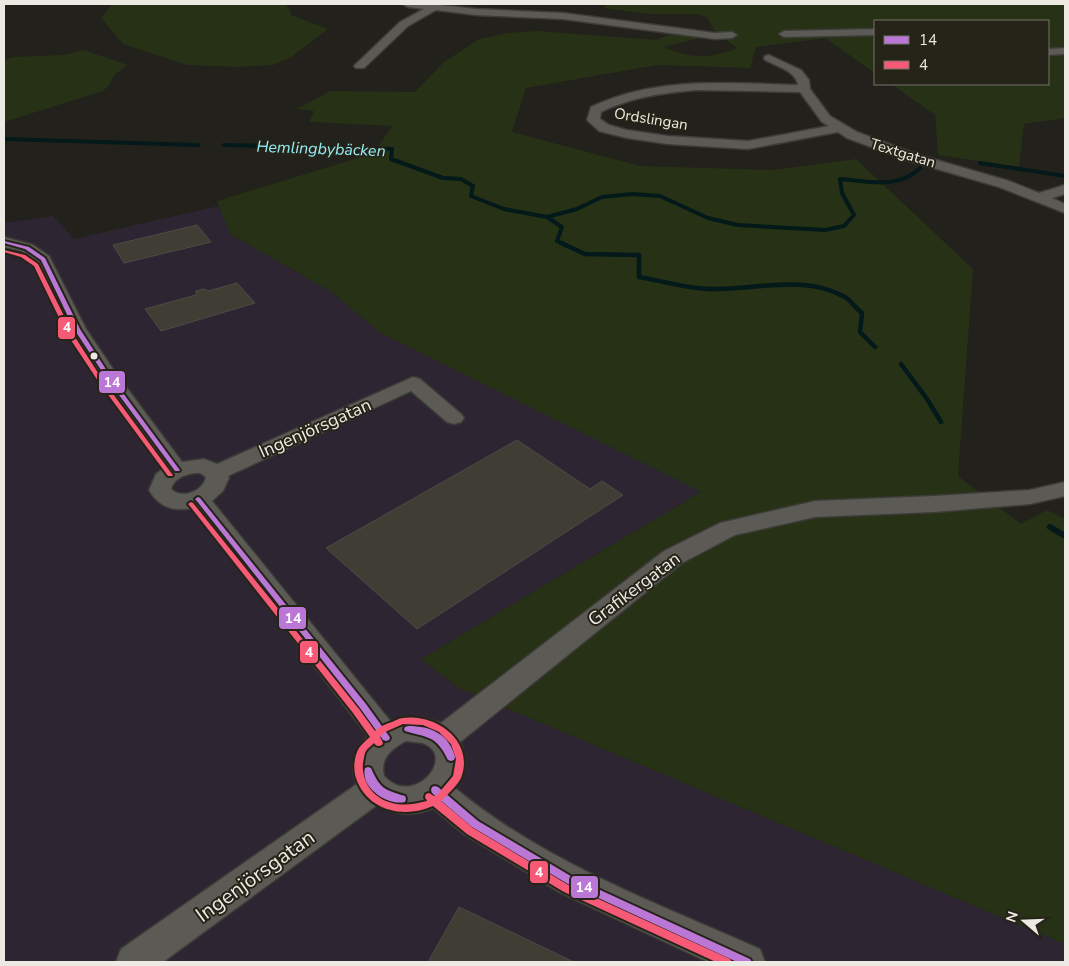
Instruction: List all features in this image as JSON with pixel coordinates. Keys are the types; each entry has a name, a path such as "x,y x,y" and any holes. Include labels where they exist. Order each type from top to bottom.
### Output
{"street":[{"path":"408,4 433,8 563,16 715,36 732,35"},
{"path":"360,66 404,24 433,8"},
{"path":"784,34 874,32"},
{"path":"1049,52 1065,51"},
{"name":"Textgatan","path":"769,58 797,72 803,80 804,90 826,119 839,128 875,146 1004,184 1065,209"},
{"name":"Ordslingan","path":"804,90 700,87 669,89 607,102 595,110 593,120 604,128 627,134 668,140 748,146 839,128"},
{"path":"1038,198 1065,189"},
{"path":"4,242 27,248 43,260 77,329 107,375 177,470"},
{"name":"Ingenjörsgatan","path":"216,473 413,384 454,418"},
{"path":"204,466 216,473 218,478 213,489 198,499 181,502 162,495 161,485 164,479 177,470 186,467 204,466"},
{"name":"Grafikergatan","path":"442,739 673,557 728,529 814,509 934,504 1030,497 1065,489"},
{"path":"198,499 363,706 386,738"},
{"path":"418,729 432,732 442,739 449,750 452,762 449,774 441,786 430,795 415,800 400,801 386,797 375,789 369,778 368,766 371,753 379,742 404,730 418,729"},
{"name":"Ingenjörsgatan","path":"134,962 375,789"},
{"path":"435,790 475,824 571,881 748,962"}],"shaded area":[{"path":"219,206 230,234 330,291 379,332 701,492 421,659 459,688 1065,944 1065,962 4,962 4,223 53,216 74,239"}],"green space":[{"path":"112,4 284,4 289,8 291,15 328,29 290,58 273,65 236,67 187,65 123,44 101,18"},
{"path":"608,4 1065,4 1065,118 1024,124 1019,167 938,155 935,115 892,85 1049,85 1049,20 874,20 874,72 825,38 756,47 750,68 657,65 526,88 512,132 640,166 773,170 856,159 973,269 958,476 1021,524 1047,510 1065,519 1065,944 459,688 421,659 701,492 379,332 330,291 230,234 217,201 374,153 392,126 309,122 314,111 297,109 330,91 415,92 444,62 479,39 508,33 537,31 657,40 671,35 688,34 698,35 696,39 664,47 683,54 700,56 709,56 737,48 715,32 707,17 696,14 649,14 603,8"},
{"path":"83,50 128,65 114,75 109,85 103,91 4,122 4,60 13,57 63,55"}],"building":[{"path":"197,225 211,242 124,263 113,245"},
{"path":"237,283 255,303 161,331 145,309 196,295 196,291 204,289 208,291"},
{"path":"517,440 590,489 602,481 623,495 417,629 326,548"},
{"path":"459,907 574,962 428,962"}],"waterway":[{"name":"Hemlingbybäcken","path":"4,139 198,145"},
{"name":"Hemlingbybäcken","path":"224,145 392,149 391,159 443,178 461,179 473,186 471,196 504,209 547,217"},
{"path":"980,163 1065,176"},
{"path":"547,217 577,209 602,197 632,194 660,196 708,218 738,225 825,230 844,226 854,215 842,193 840,179 893,182 912,175 920,168"},
{"name":"Hemlingbybäcken","path":"547,217 562,227 557,241 564,244"},
{"name":"Hemlingbybäcken","path":"561,243 585,254 639,255 639,277 682,286 725,289 795,284 829,290 845,297 862,313 860,332 875,347"},
{"name":"Hemlingbybäcken","path":"901,364 927,399 941,422"},
{"path":"1050,527 1065,536"}],"transit line":[{"name":"14","path":"4,242 27,248 43,259 77,329 107,375 177,470"},
{"name":"4","path":"4,251 23,256 36,265 70,334 100,380 170,475"},
{"name":"14","path":"198,499 363,706 386,738"},
{"name":"4","path":"191,504 356,711 379,743"},
{"name":"4","path":"439,798 431,803 412,808 393,807 375,799 362,785 359,775 359,762 363,749 382,730 403,721 423,722 441,729 455,743 460,759 457,778 441,796"},
{"name":"14","path":"408,729 422,731 434,736 444,744 451,757"},
{"name":"14","path":"408,729 422,730 436,735 446,744 451,757"},
{"name":"14","path":"368,771 376,787 390,796 402,799"},
{"name":"14","path":"368,771 369,778 375,788 384,794 402,799"},
{"name":"14","path":"435,790 475,824 571,881 747,962"},
{"name":"4","path":"429,797 470,831 567,889 727,962"}]}
